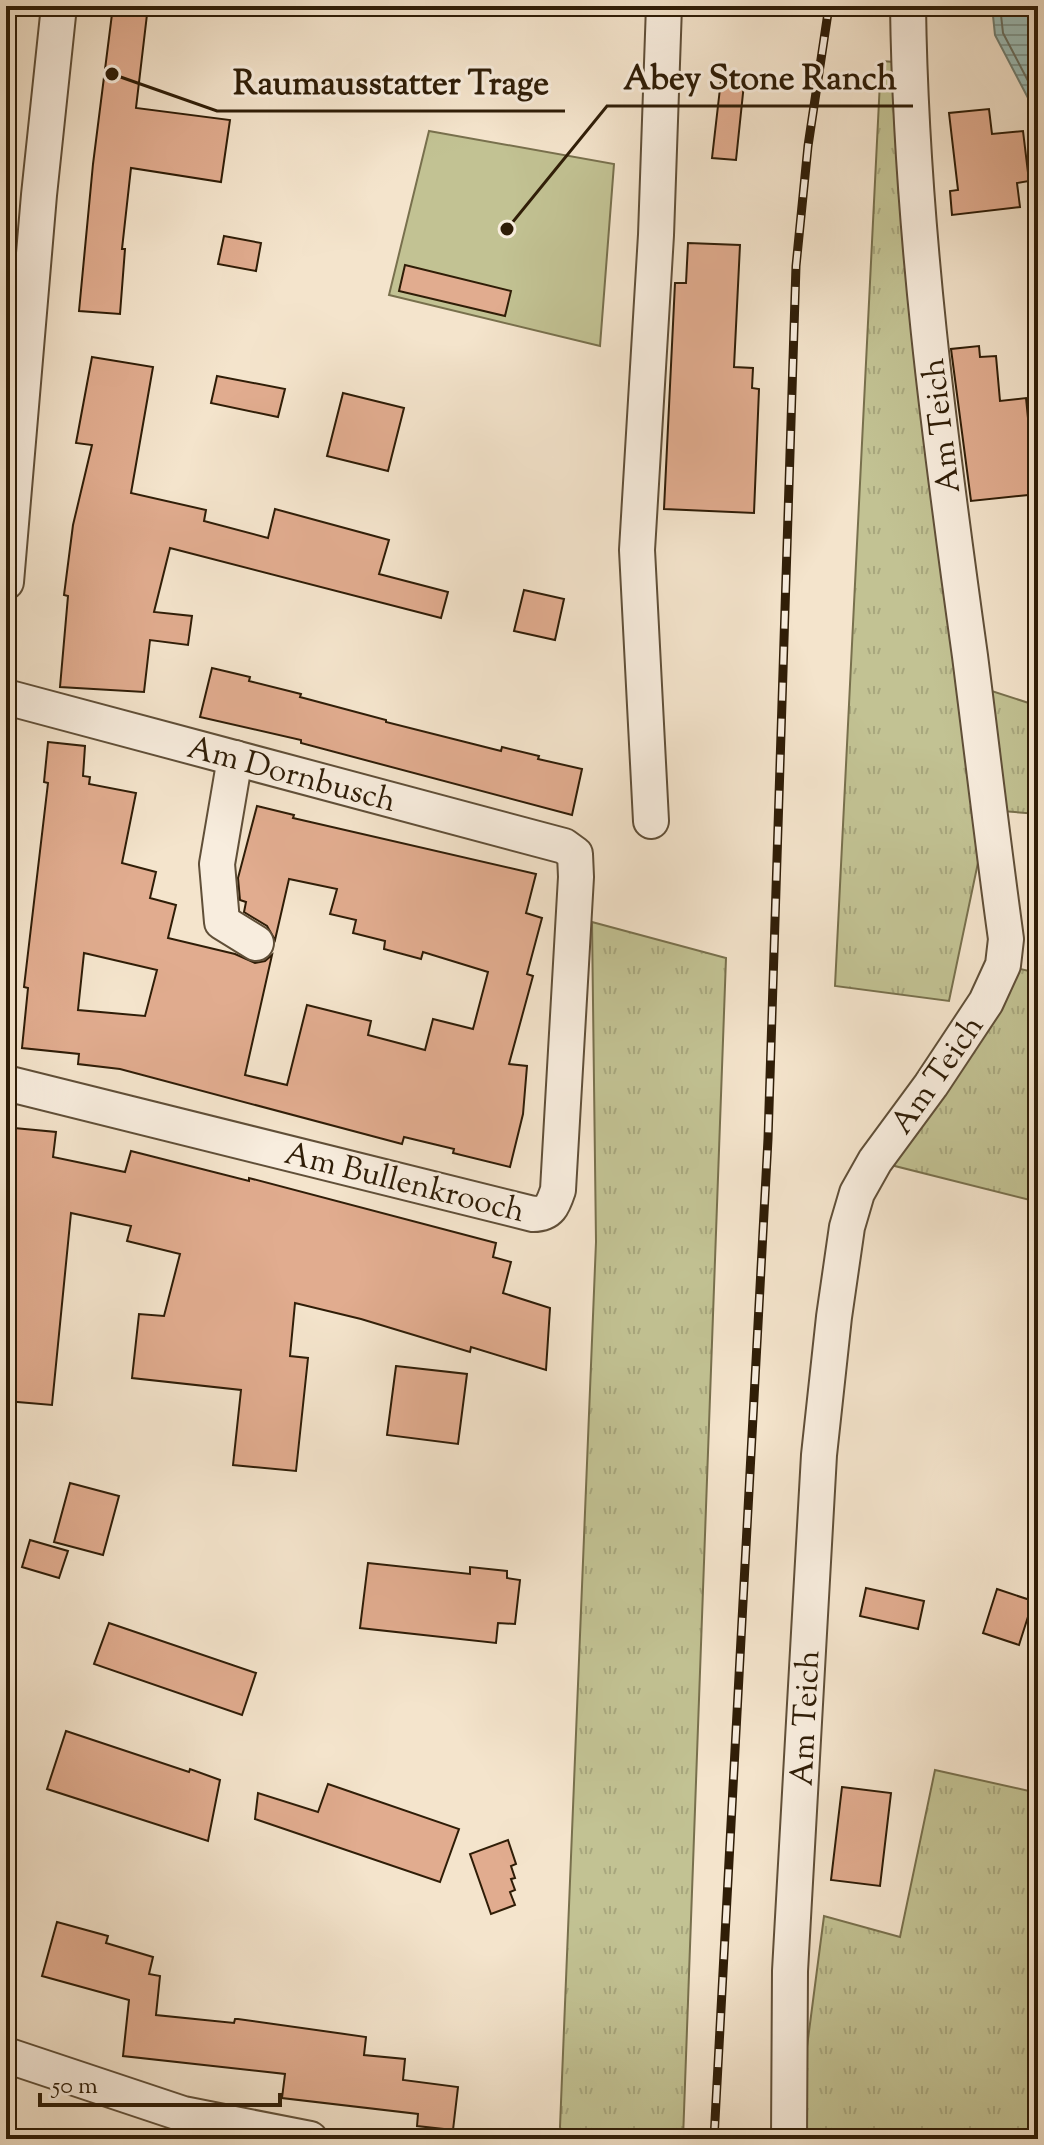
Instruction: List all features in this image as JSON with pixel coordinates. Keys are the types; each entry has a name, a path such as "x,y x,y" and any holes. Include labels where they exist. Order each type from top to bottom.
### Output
{"street":[{"path":"6,582 39,195 59,6"},
{"path":"651,821 637,550 656,235 664,6"},
{"name":"Am Teich","path":"789,2139 790,1971 819,1455 847,1227 857,1193 875,1161 931,1085 986,1002 1003,965 1006,939 935,399 917,183 908,6"},
{"name":"Am Dornbusch","path":"6,697 564,846 575,854"},
{"path":"235,758 217,864 222,922 256,943"},
{"name":"Am Bullenkrooch","path":"6,1083 543,1214 552,1207 558,1190 575,854"},
{"path":"6,2055 183,2114 310,2139"}],"green space":[{"path":"881,61 909,63 973,685 1038,706 1038,814 989,810 949,1001 835,986"},
{"path":"429,131 614,164 600,346 389,295"},
{"path":"592,922 726,958 683,2139 563,2139 560,2127 596,1242"},
{"path":"1003,965 1038,973 1038,1202 875,1161"},
{"path":"935,1770 1038,1793 1038,2139 795,2139 824,1916 900,1937"}],"water":[{"path":"992,6 1038,6 1038,117 995,35"}],"building":[{"path":"113,6 148,6 136,108 230,120 221,182 131,168 122,249 125,249 120,314 79,311"},
{"path":"722,71 745,74 736,160 712,158"},
{"path":"989,109 992,134 1023,131 1029,181 1017,183 1020,207 952,215 950,191 958,190 949,113"},
{"path":"224,236 261,243 256,271 218,264"},
{"path":"688,243 740,245 734,367 753,368 752,388 759,389 754,513 664,509 675,283 686,283"},
{"path":"405,265 511,291 505,316 399,291"},
{"path":"979,346 980,357 996,356 1000,401 1026,398 1038,494 971,501 951,349"},
{"path":"92,357 153,367 131,493 206,510 204,521 268,538 275,509 389,540 379,574 448,592 441,618 170,548 154,612 192,616 188,645 150,640 144,692 60,687 68,596 64,595 73,525 92,445 76,443"},
{"path":"217,376 285,389 278,417 211,403"},
{"path":"343,393 404,408 388,471 327,456"},
{"path":"524,590 564,599 555,640 514,631"},
{"path":"212,668 250,677 249,681 301,694 300,697 386,722 501,751 502,747 582,769 572,815 301,743 301,740 200,717"},
{"path":"48,742 85,746 83,776 90,777 89,784 136,793 122,863 156,872 150,898 176,905 168,938 235,954 255,963 265,961 272,955 245,1075 287,1085 307,1005 371,1021 368,1035 425,1050 433,1019 473,1029 488,972 423,952 421,959 384,949 385,941 353,933 356,920 330,914 337,889 289,879 275,940 267,926 244,912 246,902 240,900 238,878 257,806 294,815 293,818 536,874 526,913 542,918 527,974 533,976 509,1064 527,1066 523,1114 510,1167 404,1137 402,1144 120,1069 78,1064 79,1054 22,1048 28,988 24,987 48,783 44,782","holes":["84,953 157,970 145,1016 78,1010"]},
{"path":"14,1128 56,1132 53,1157 125,1172 131,1151 249,1181 249,1178 496,1243 493,1257 511,1262 503,1293 550,1308 546,1370 471,1347 470,1352 295,1303 290,1356 308,1358 296,1471 233,1465 241,1390 132,1378 139,1314 164,1316 180,1254 127,1241 131,1226 71,1213 52,1405 6,1401 6,1265 10,1227 6,1227 6,1187"},
{"path":"396,1366 467,1374 458,1444 387,1435"},
{"path":"70,1483 119,1496 103,1555 54,1542"},
{"path":"30,1540 68,1551 59,1578 22,1567"},
{"path":"368,1563 470,1574 470,1567 507,1571 507,1578 520,1580 515,1624 498,1623 496,1643 360,1628"},
{"path":"866,1588 924,1601 918,1629 860,1616"},
{"path":"997,1589 1033,1601 1019,1645 983,1633"},
{"path":"109,1623 256,1673 242,1715 94,1664"},
{"path":"66,1731 220,1780 208,1841 47,1789"},
{"path":"328,1784 459,1829 440,1882 255,1819 258,1793 318,1812"},
{"path":"842,1787 891,1793 880,1886 831,1880"},
{"path":"508,1840 516,1864 511,1866 515,1890 510,1892 515,1905 491,1914 470,1854"},
{"path":"57,1922 108,1936 106,1943 153,1957 149,1974 160,1976 156,2015 234,2023 238,2019 366,2037 364,2055 405,2059 403,2080 458,2087 453,2130 417,2126 418,2114 282,2098 285,2074 123,2056 129,2000 42,1976"}],"railway":[{"path":"714,2139 768,1139 796,266 808,146 829,6"}],"place":[{"name":"Raumausstatter Trage","path":"112,74"},
{"name":"Abey Stone Ranch","path":"507,229"}]}
